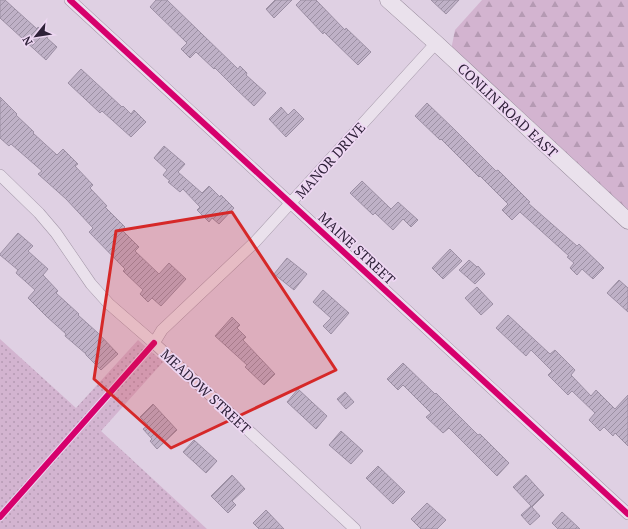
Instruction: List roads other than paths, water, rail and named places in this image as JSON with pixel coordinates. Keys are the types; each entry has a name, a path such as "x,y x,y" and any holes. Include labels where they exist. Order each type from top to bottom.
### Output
{"street":[{"name":"MAINE STREET","path":"70,0 628,514"},
{"name":"CONLIN ROAD EAST","path":"388,0 628,221"},
{"name":"MANOR DRIVE","path":"154,343 162,330 256,242 436,43"},
{"name":"MEADOW STREET","path":"0,174 40,213 56,233 91,284 109,304 154,343 355,529"}]}
